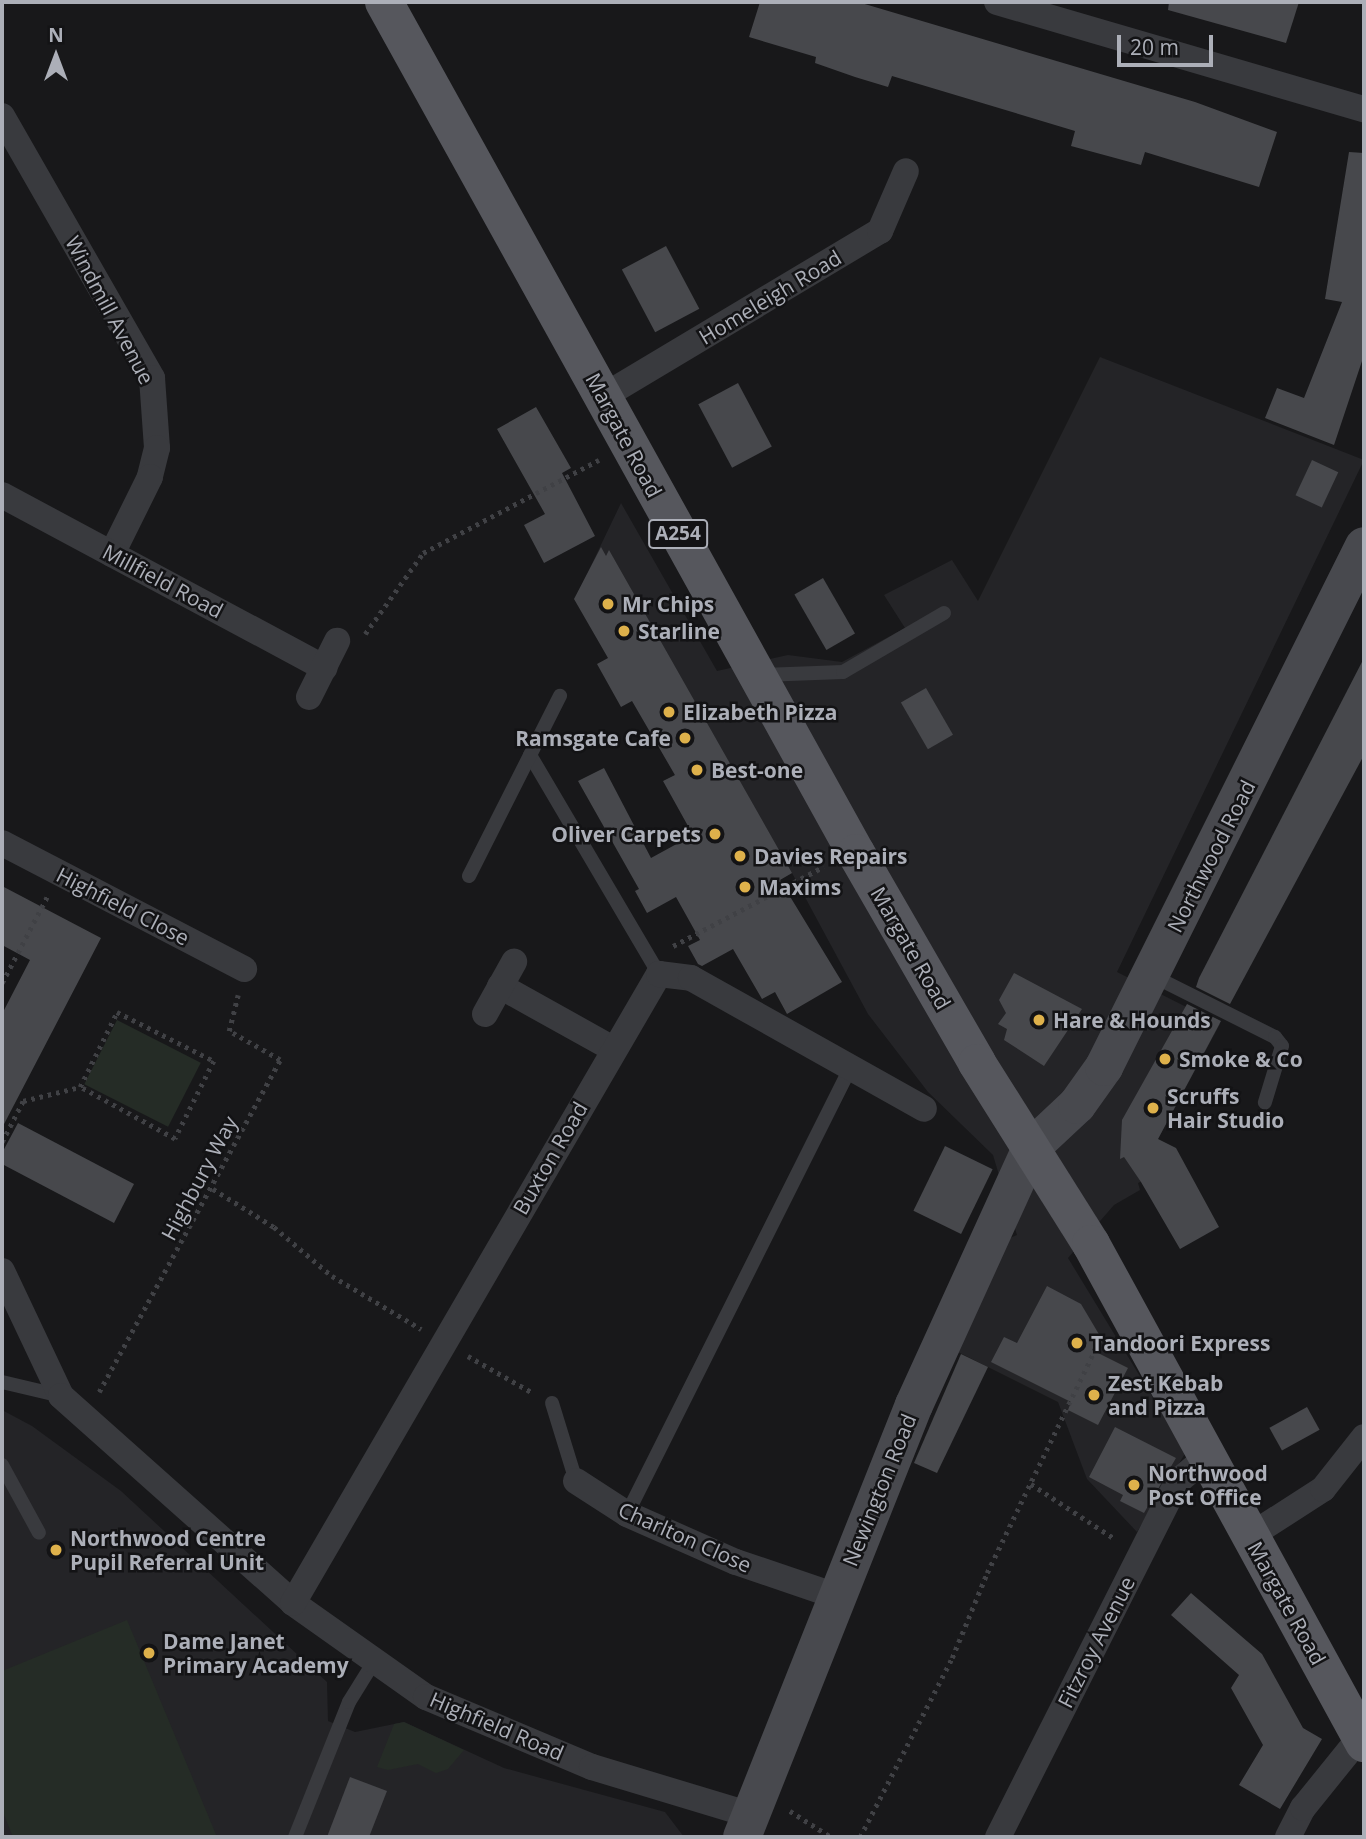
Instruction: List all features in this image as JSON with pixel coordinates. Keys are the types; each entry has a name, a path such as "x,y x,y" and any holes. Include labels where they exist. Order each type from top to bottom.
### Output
{"main road":[{"name":"Margate Road","path":"384,2 856,853 1121,1298 1362,1739"},
{"name":"Northwood Road","path":"1031,1148 1077,1105 1097,1076 1364,547"},
{"name":"Newington Road","path":"751,1814 914,1405 1031,1148"}],"street":[{"path":"997,2 1364,109"},
{"name":"Windmill Avenue","path":"2,116 152,379 158,412 150,477 112,554"},
{"name":"Homeleigh Road","path":"604,396 880,231 906,170"},
{"name":"Millfield Road","path":"2,495 324,668"},
{"path":"309,697 337,641"},
{"name":"Highfield Close","path":"2,843 244,969"},
{"path":"485,1014 514,962"},
{"path":"654,966 691,978 924,1110"},
{"name":"Buxton Road","path":"293,1603 613,1049 654,966"},
{"path":"500,986 613,1049"},
{"name":"Highfield Road","path":"2,1270 61,1396 293,1603 426,1697 592,1767 751,1814"},
{"path":"1250,1535 1323,1489 1364,1437"},
{"name":"Fitzroy Avenue","path":"998,1837 1177,1482 1207,1457"},
{"name":"Charlton Close","path":"576,1481 627,1514 736,1562 836,1596"},
{"path":"1288,1837 1303,1808 1362,1739"}],"lane":[{"path":"757,675 844,672 944,613"},
{"path":"469,876 560,696"},
{"path":"530,755 654,966"},
{"path":"1150,974 1275,1037 1282,1046 1265,1102"},
{"path":"627,1514 850,1069"},
{"path":"2,1382 61,1396"},
{"name":"Charlton Close","path":"552,1403 576,1481"},
{"path":"2,1465 39,1533"},
{"path":"295,1837 349,1702 375,1660"}],"path":[{"path":"337,641 359,643 423,553 628,445"},
{"path":"654,966 794,878 856,853"},
{"path":"2,983 60,873"},
{"name":"Highbury Way","path":"85,1418 213,1189 280,1060 229,1031 244,969"},
{"path":"2,1142 23,1101 80,1087 175,1139 214,1061 117,1012 80,1087"},
{"path":"213,1189 274,1227 332,1276 552,1403"},
{"path":"860,1837 952,1658 1031,1484 1121,1298"},
{"path":"1031,1484 1140,1555"},
{"path":"751,1814 831,1837"}],"shaded area":[{"path":"1100,357 1364,460 1117,972 1220,1024 1158,1139 1172,1166 1138,1183 1140,1190 1114,1205 1068,1258 1186,1452 1137,1532 1087,1479 1058,1402 954,1350 1005,1240 1017,1235 993,1155 928,1092 868,1014 792,873 745,899 575,599 621,503 717,671 788,655 842,662 905,628 884,595 952,560 978,601"},
{"path":"117,1020 201,1063 168,1127 84,1084"},
{"name":"Dame Janet Primary Academy","path":"2,1410 32,1426 121,1491 327,1682 328,1721 355,1732 404,1722 504,1768 665,1812 684,1837 2,1837"},
{"path":"127,1620 217,1837 13,1837 2,1810 2,1671"},
{"path":"404,1722 464,1750 448,1769 436,1773 418,1764 388,1770 377,1767 394,1724"}],"building":[{"path":"760,2 858,2 1195,102 1277,132 1259,187 1145,152 1141,165 1071,146 1075,131 892,76 888,87 815,63 816,57 749,37"},
{"path":"1169,2 1299,2 1286,43 1168,10"},
{"path":"1349,152 1364,153 1364,355 1334,445 1265,418 1277,388 1304,398 1342,302 1325,299"},
{"path":"666,246 699,309 655,332 622,269"},
{"path":"738,383 772,447 732,468 698,404"},
{"path":"536,407 571,468 562,473 595,536 544,563 524,525 545,514 497,429"},
{"path":"1312,460 1338,472 1322,508 1296,495"},
{"path":"601,547 606,556 609,550 792,873 780,880 842,982 787,1014 775,992 762,999 733,949 702,966 698,964 688,946 700,940 676,897 647,913 635,891 639,889 578,781 604,768 651,858 693,835 663,781 675,775 632,701 621,707 597,664 608,658 574,599"},
{"path":"823,578 855,633 826,650 794,594"},
{"path":"1364,658 1364,755 1230,1004 1196,987 1199,978"},
{"path":"926,688 953,735 928,749 901,702"},
{"path":"2,886 101,938 2,1128 2,1014 30,960 2,945"},
{"name":"Hare & Hounds","path":"1014,973 1082,1009 1044,1066 1004,1040 1007,1029 998,1024 1006,1013 999,1000"},
{"path":"1187,1004 1221,1021 1158,1139 1176,1148 1219,1227 1180,1249 1141,1182 1124,1157 1120,1159 1122,1120"},
{"path":"18,1123 134,1184 114,1223 2,1164 2,1153"},
{"path":"945,1146 993,1169 961,1234 913,1211"},
{"path":"1047,1286 1081,1304 1100,1336 1092,1350 1128,1368 1098,1425 1068,1410 1071,1402 991,1362 1004,1337 1017,1343"},
{"path":"961,1354 988,1367 937,1473 914,1463"},
{"path":"1307,1407 1320,1430 1282,1451 1269,1428"},
{"path":"1115,1427 1176,1458 1144,1513 1120,1501 1123,1495 1089,1477"},
{"path":"1191,1593 1262,1654 1303,1728 1322,1739 1280,1809 1239,1785 1263,1745 1231,1688 1239,1675 1171,1615"},
{"path":"350,1777 387,1791 369,1837 327,1837"}],"place":[{"name":"Mr Chips","path":"608,604"},
{"name":"Starline","path":"624,631"},
{"name":"Elizabeth Pizza","path":"669,712"},
{"name":"Ramsgate Cafe","path":"685,738"},
{"name":"Best-one","path":"697,770"},
{"name":"Oliver Carpets","path":"715,834"},
{"name":"Davies Repairs","path":"740,856"},
{"name":"Maxims","path":"745,887"},
{"name":"Hare & Hounds","path":"1039,1020"},
{"name":"Smoke & Co","path":"1165,1059"},
{"name":"Scruffs Hair Studio","path":"1153,1108"},
{"name":"Tandoori Express","path":"1077,1343"},
{"name":"Zest Kebab and Pizza","path":"1094,1395"},
{"name":"Northwood Post Office","path":"1134,1485"},
{"name":"Northwood Centre Pupil Referral Unit","path":"56,1550"},
{"name":"Dame Janet Primary Academy","path":"149,1653"}]}
